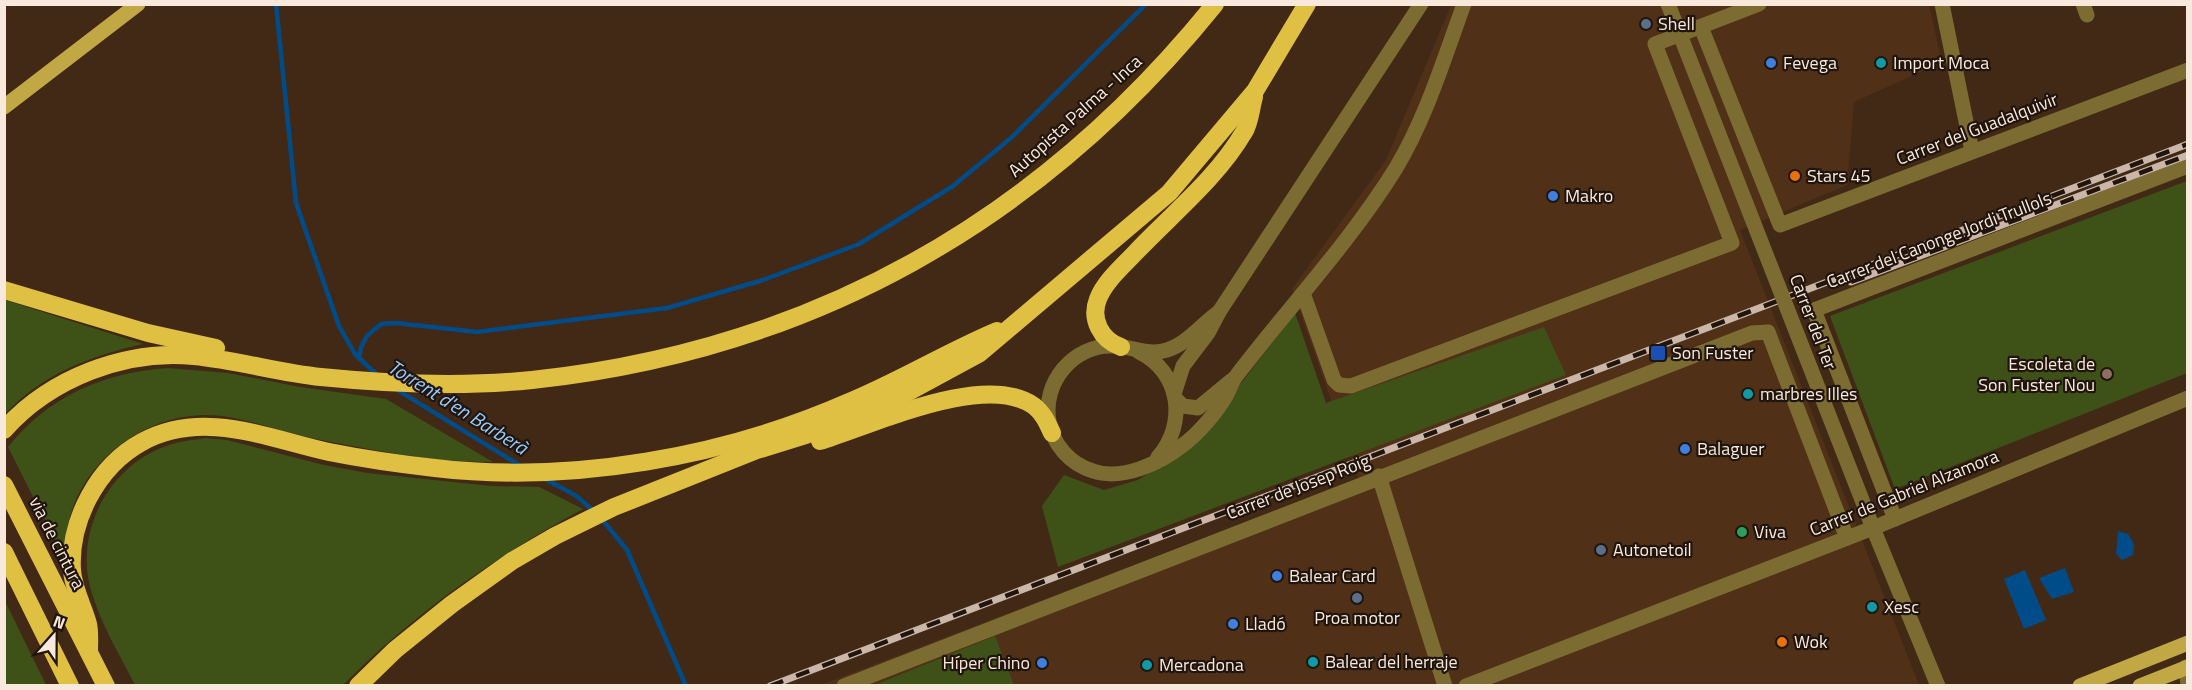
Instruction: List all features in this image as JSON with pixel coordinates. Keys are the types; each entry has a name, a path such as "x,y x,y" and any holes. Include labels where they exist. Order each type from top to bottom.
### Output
{"highway":[{"name":"Autopista Palma - Inca","path":"364,380 408,383 528,381 600,371 670,357 739,339 807,315 934,252 993,214 1052,170 1125,104 1215,4"},
{"path":"358,686 414,634 472,588 534,548 586,520 757,450 806,435 908,392 980,353 1113,244 1169,193 1255,91 1308,4"},
{"path":"1128,349 1108,341 1101,334 1098,325 1098,299 1113,276 1210,176 1245,131 1255,91"},
{"path":"4,290 148,333 339,370 364,380"},
{"path":"89,652 89,627 72,571 78,524 88,499 104,475 126,453 152,438 184,428 222,426 349,456 496,474 572,472 669,456 806,420 901,378 969,343 1011,326"},
{"path":"4,430 44,396 98,368 169,355 224,359 288,372 364,380"},
{"path":"757,450 795,450 942,400 991,394 1008,394 1034,406 1044,416 1052,433"},
{"name":"via de cintura","path":"4,485 106,686"},
{"path":"4,552 70,686"}],"main road":[{"path":"4,107 138,4"},
{"path":"2080,686 2187,643"},
{"path":"2140,686 2187,666"}],"street":[{"path":"1151,463 1165,449 1174,430 1175,396 1183,366 1208,333 1219,312 1421,4"},
{"path":"1128,349 1162,369 1175,396 1187,407 1201,407 1234,378 1303,293 1396,168 1431,92 1464,4"},
{"name":"Carrer del Ter","path":"1668,4 1873,528 1938,686"},
{"path":"1303,293 1334,380 1339,385 1352,386 1732,243 1655,44 1759,4"},
{"path":"1942,4 1972,151"},
{"name":"Carrer del Guadalquivir","path":"1701,27 1780,225 2187,70"},
{"name":"Carrer del Canonge Jordi Trullols","path":"1895,519 1814,310 2187,165"},
{"path":"1219,312 1176,346 1153,353 1105,346 1084,352 1060,372 1048,401 1052,433 1066,456 1090,470 1107,474 1126,473 1151,463 1184,444 1199,430 1225,397 1234,378"},
{"name":"Carrer de Josep Roig","path":"844,686 1379,476 1752,333 1768,332 1847,538"},
{"name":"Carrer de Gabriel Alzamora","path":"1466,686 1873,528 2187,398"},
{"path":"1379,476 1445,686"},
{"path":"2187,666 2187,685"}],"shaded area":[{"name":"Son Fuster","path":"1451,5 1929,5 1942,62 1854,102 1847,185 1740,230 1919,685 818,686 1359,479 1292,289 1386,160"}],"green space":[{"path":"2187,181 2187,373 1895,489 1830,316"},
{"path":"5,300 143,344 104,354 68,368 35,388 5,414"},
{"path":"1295,313 1326,403 1544,327 1566,375 1058,567 1042,506 1064,475 1104,490 1138,480 1195,443"},
{"path":"167,368 228,373 300,387 386,399 493,462 426,458 382,451 304,436 223,416 200,415 177,418 135,435 116,448 100,464 86,482 75,502 70,515 63,556 8,447 41,414 79,390 121,375"},
{"path":"206,438 227,440 324,465 367,473 491,486 539,487 583,509 550,527 456,588 398,634 343,685 135,685 105,627 91,590 87,568 92,524 113,485 128,469 146,456 166,446"},
{"path":"5,601 46,685 5,685"},
{"path":"995,636 1014,685 875,685"}],"water":[{"path":"2118,531 2128,534 2134,544 2133,555 2122,560 2116,554"},
{"path":"2065,568 2074,592 2052,599 2039,578"},
{"path":"2025,570 2046,620 2024,629 2004,579"}],"waterway":[{"name":"Torrent d'en Barberà","path":"276,4 296,203 339,326 355,354 377,375"},
{"path":"359,359 361,347 367,336 381,324 396,323 477,332 667,308 763,280 859,244 953,186 1012,137 1146,4"},
{"name":"Torrent d'en Barberà","path":"396,389 519,465"},
{"name":"Torrent d'en Barberà","path":"545,479 575,495 595,512"},
{"name":"Torrent d'en Barberà","path":"601,518 627,550 686,686"}],"railway":[{"path":"770,686 2188,144"},
{"path":"1851,282 2188,155"}],"place":[{"name":"Shell","path":"1646,24"},
{"name":"Fevega","path":"1771,63"},
{"name":"Import Moca","path":"1881,63"},
{"name":"Stars 45","path":"1795,176"},
{"name":"Makro","path":"1553,196"},
{"name":"Son Fuster","path":"1658,353"},
{"name":"Escoleta de Son Fuster Nou","path":"2107,374"},
{"name":"marbres Illes","path":"1748,394"},
{"name":"Balaguer","path":"1685,449"},
{"name":"Viva","path":"1742,532"},
{"name":"Autonetoil","path":"1601,550"},
{"name":"Balear Card","path":"1277,576"},
{"name":"Proa motor","path":"1357,598"},
{"name":"Xesc","path":"1872,607"},
{"name":"Lladó","path":"1233,624"},
{"name":"Wok","path":"1782,642"},
{"name":"Balear del herraje","path":"1313,662"},
{"name":"Híper Chino","path":"1042,663"},
{"name":"Mercadona","path":"1147,665"}]}
